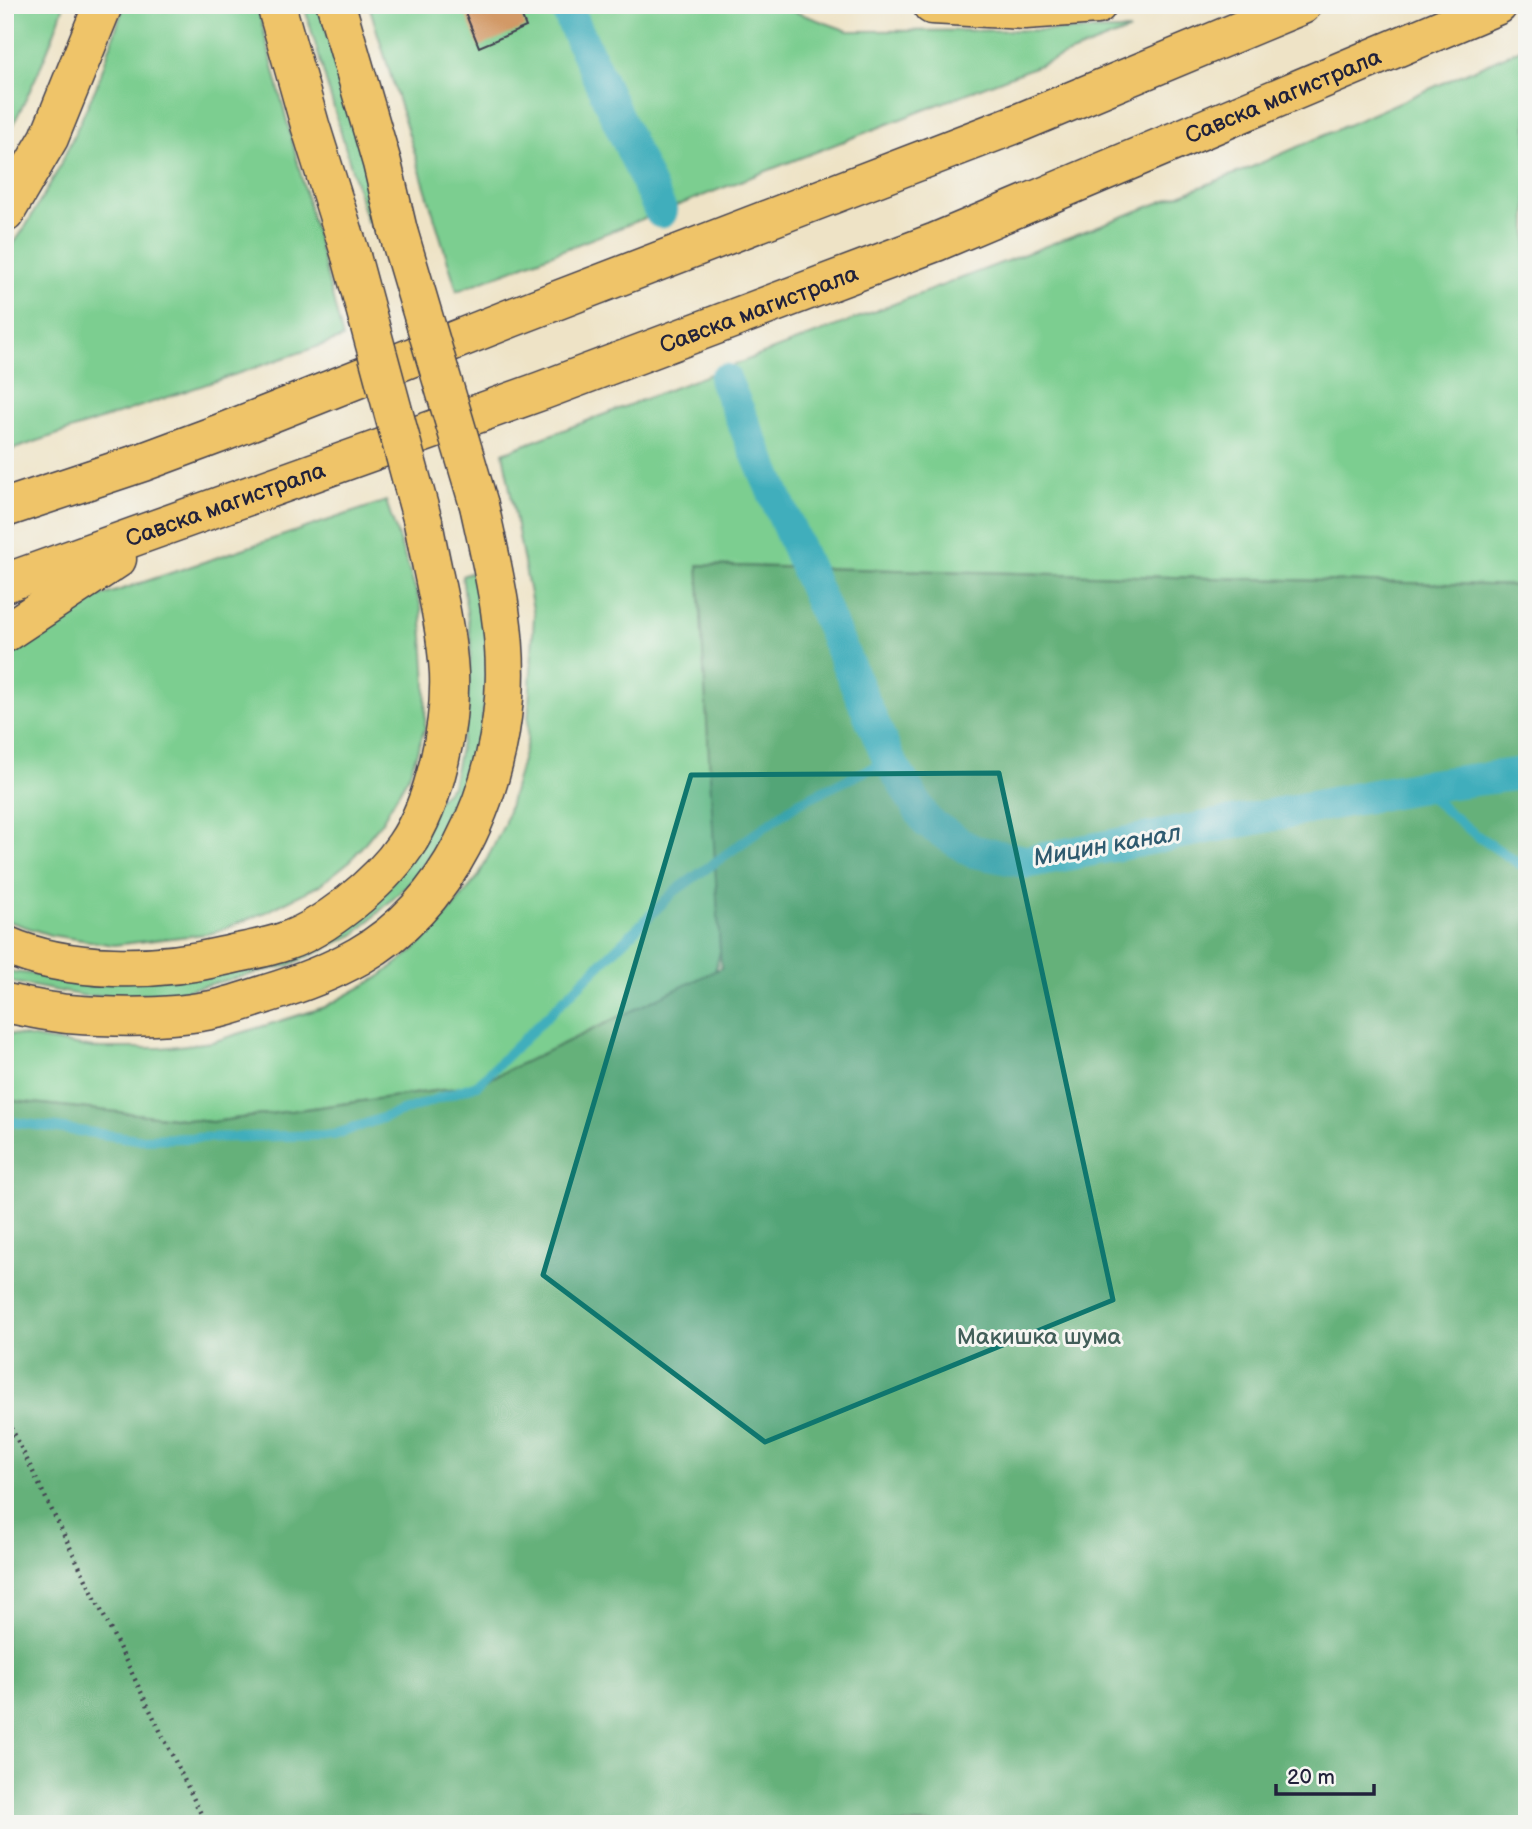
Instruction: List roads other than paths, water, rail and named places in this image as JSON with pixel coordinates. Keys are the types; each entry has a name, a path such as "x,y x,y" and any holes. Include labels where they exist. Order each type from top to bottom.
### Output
{"main road":[{"path":"5,213 49,138 103,5"},
{"path":"5,944 24,953 87,965 154,967 202,962 287,941 329,920 370,887 406,845 428,801 442,752 448,707 449,675 443,625 423,522 351,256 276,5"},
{"path":"5,1003 66,1014 124,1016 184,1013 220,1008 309,981 350,961 390,935 420,906 450,866 484,799 504,699 503,629 479,505 398,231 382,163 336,5"},
{"path":"932,5 1025,10 1097,5"},
{"path":"5,508 221,433 510,318 1008,127 1302,5"},
{"name":"Савска магистрала","path":"5,583 541,391 936,242 1499,5"},
{"path":"5,633 162,528"}],"waterway":[{"path":"565,5 661,212"},
{"name":"Мицин канал","path":"725,380 889,760 927,822 972,851 1027,862 1418,787 1527,773"},
{"path":"5,1121 137,1139 334,1135 477,1085 675,891 798,803 889,760"},
{"path":"1418,787 1476,835 1527,869"}],"park label":[{"name":"Макишка шума","path":"1039,1336"}]}
